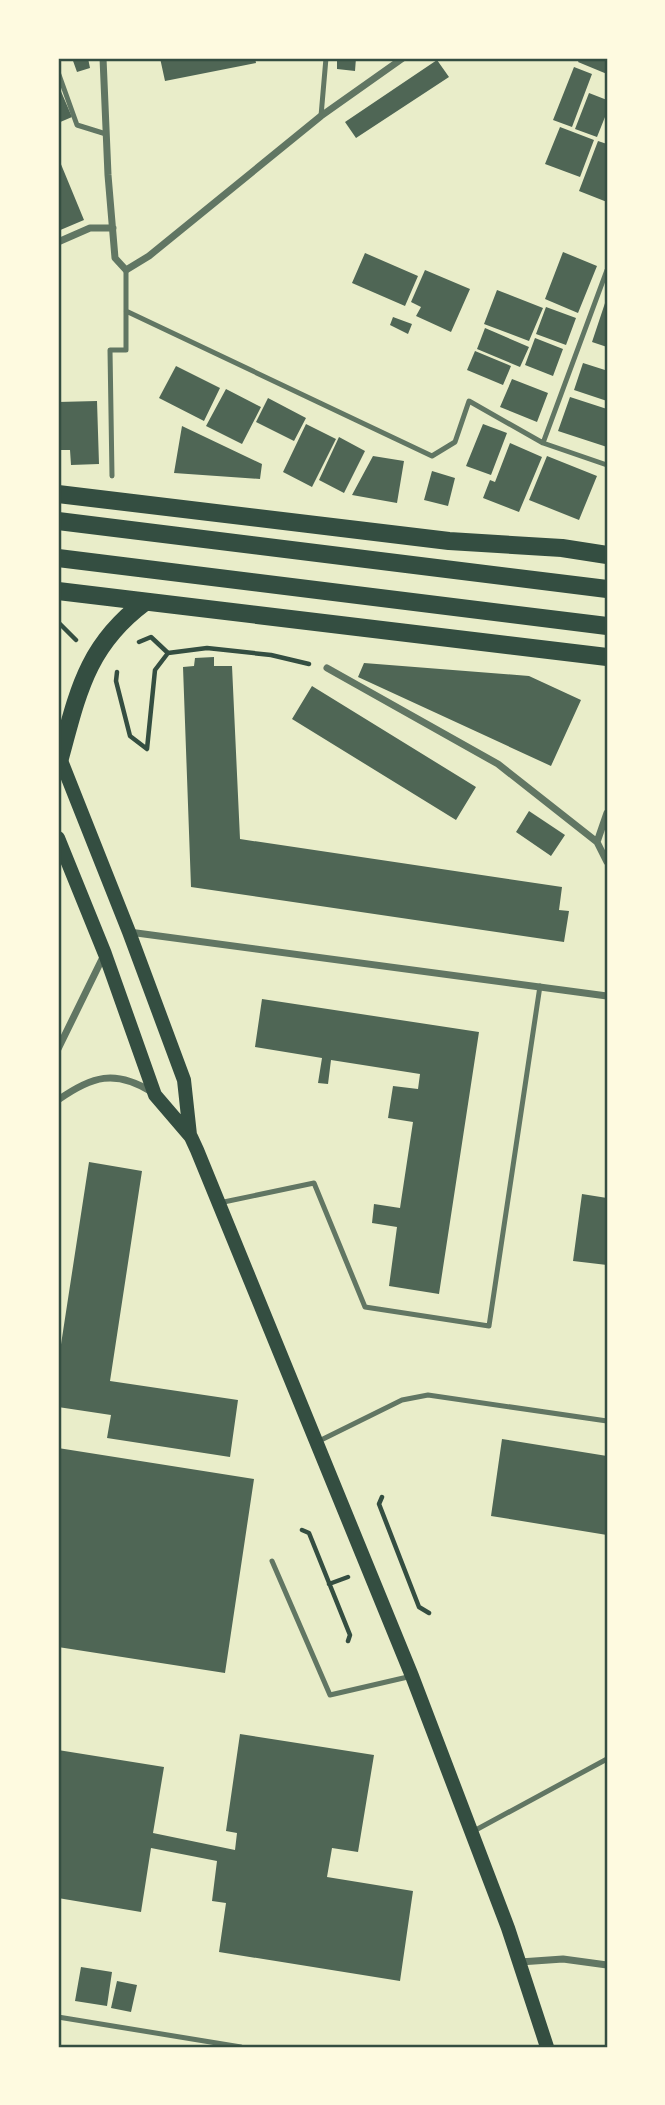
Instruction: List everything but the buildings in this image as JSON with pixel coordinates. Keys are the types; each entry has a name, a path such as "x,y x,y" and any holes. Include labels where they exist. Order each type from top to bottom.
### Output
{"main road":[{"path":"58,494 449,541 562,548 607,555"},
{"path":"58,521 607,589"},
{"path":"58,558 607,626"},
{"path":"58,592 607,657"},
{"path":"145,602 124,618 97,650 59,756 184,1080 191,1137 412,1676 520,1962 547,2047"},
{"path":"58,838 155,1095 191,1137"}],"street":[{"path":"103,58 115,257 126,270 149,256 321,116 403,58"},
{"path":"58,242 90,228 113,228"},
{"path":"327,668 498,764 597,842 607,862"},
{"path":"597,842 607,813"},
{"path":"129,932 607,996"},
{"path":"58,1049 104,954"},
{"path":"58,1100 76,1087 99,1078 116,1077 136,1082 155,1095"},
{"path":"520,1962 563,1959 607,1965"}],"lane":[{"path":"321,116 327,58"},
{"path":"58,72 77,125 106,134"},
{"path":"112,476 110,350 126,350 126,270"},
{"path":"543,443 607,270"},
{"path":"126,311 432,457 455,442 469,401 543,443 607,465"},
{"path":"219,1203 314,1183 365,1307 489,1326 540,986"},
{"path":"316,1443 402,1400 428,1395 607,1421"},
{"path":"272,1561 330,1695 412,1676"},
{"path":"472,1832 607,1759"},
{"path":"58,2017 241,2047"}],"path":[{"path":"58,622 76,640"},
{"path":"151,637 169,653"},
{"path":"116,681 130,736 147,749 155,670 169,653 207,648 271,655 327,668"},
{"path":"382,1497 379,1504 419,1606 429,1613"},
{"path":"302,1530 309,1534 350,1635 348,1641"}]}
